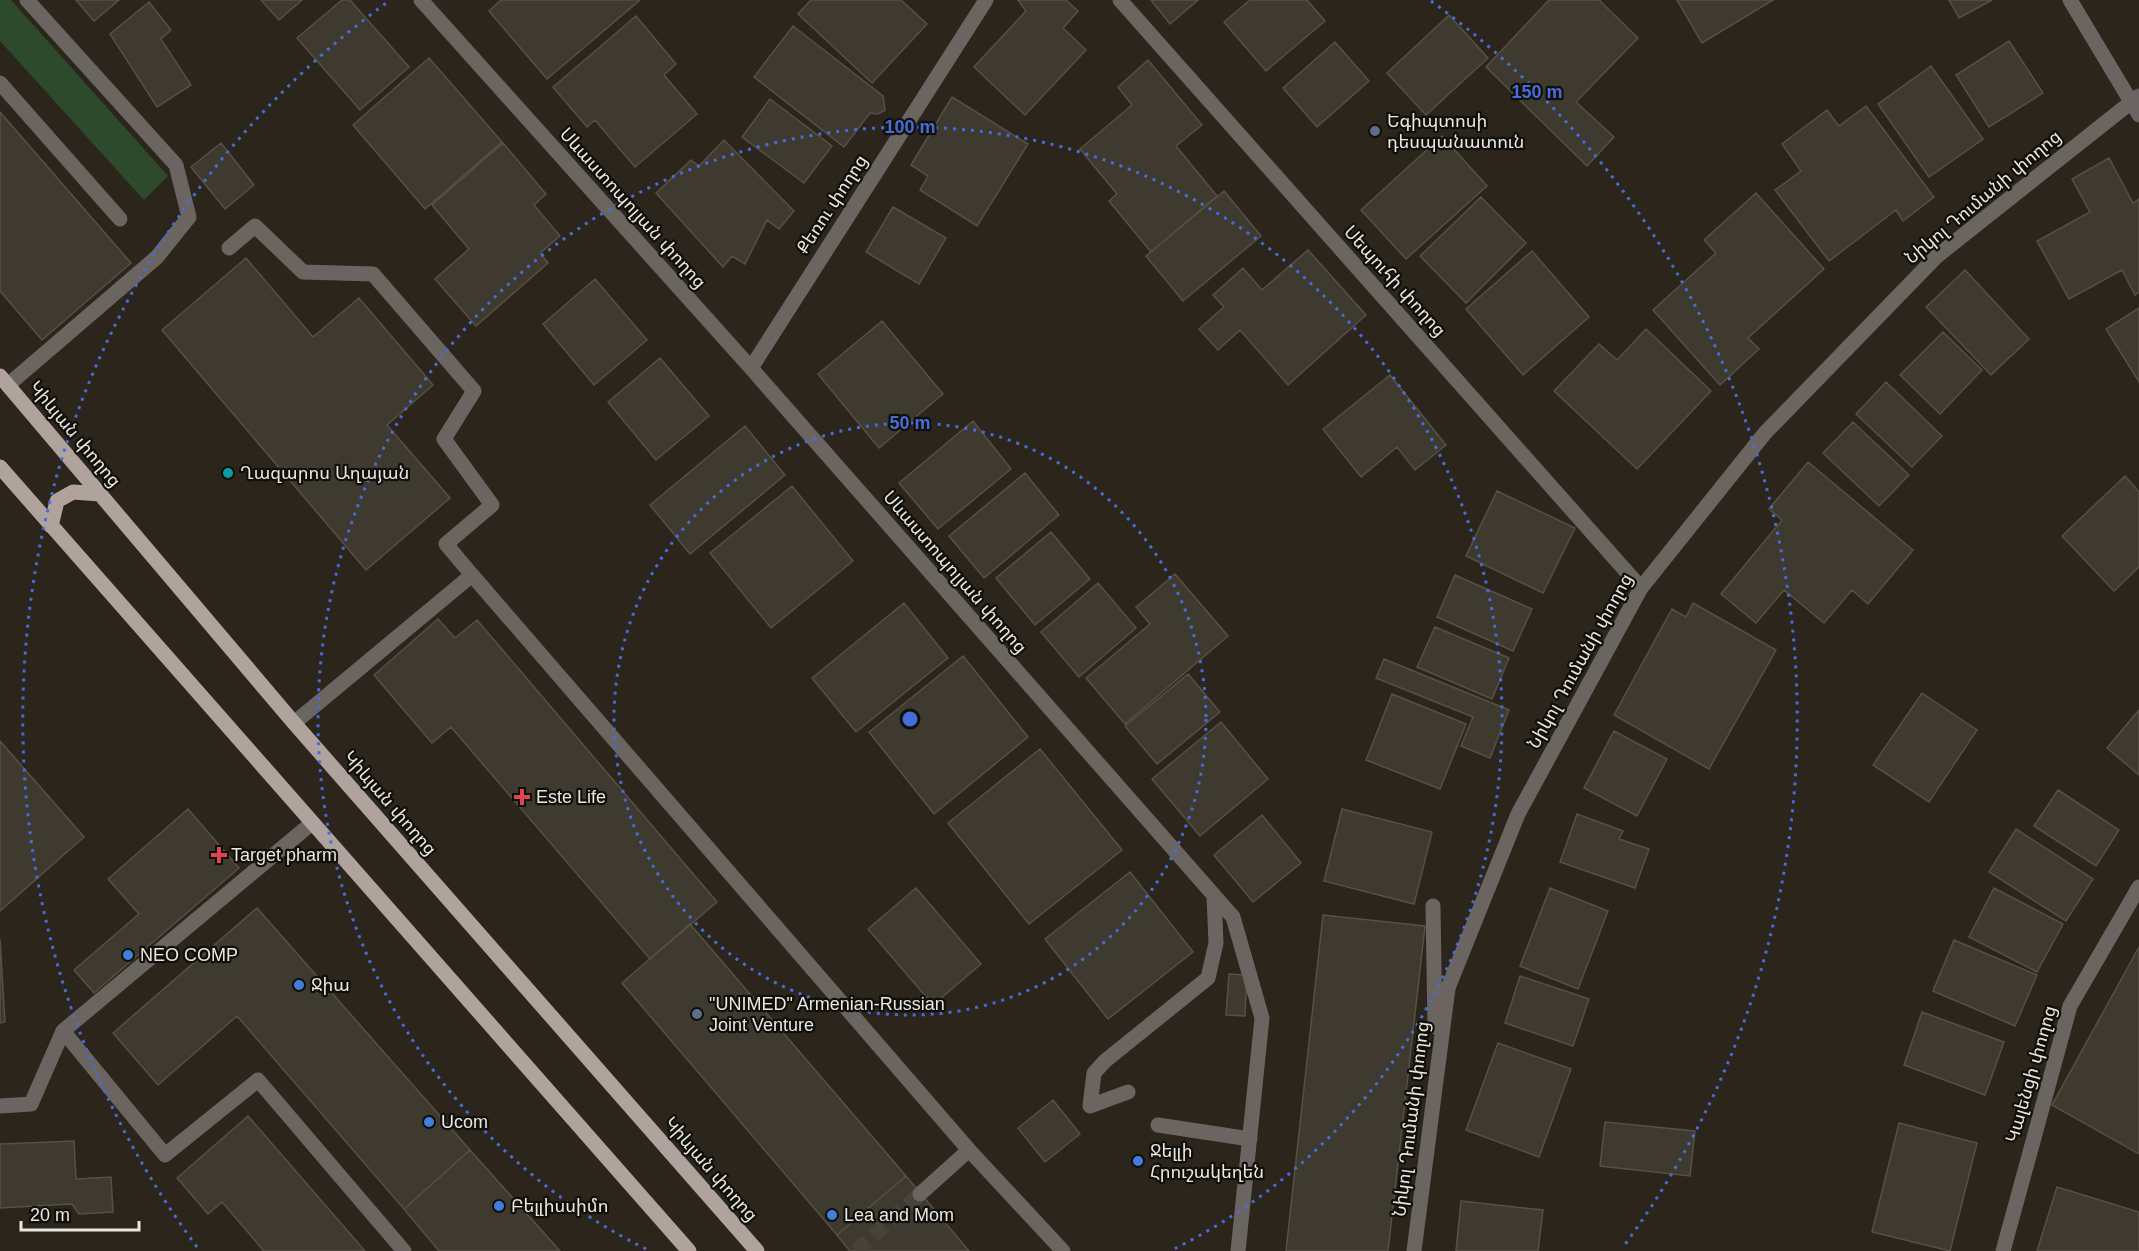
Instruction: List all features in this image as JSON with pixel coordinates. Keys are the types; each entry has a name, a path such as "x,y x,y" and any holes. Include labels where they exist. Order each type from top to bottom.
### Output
{"main road":[{"name":"Կիևյան փողոց","path":"4,381 294,723 757,1251"},
{"path":"0,468 689,1251"},
{"path":"51,526 57,501 73,492 100,494"}],"street":[{"path":"4,381 157,257 189,217 176,165 27,0"},
{"name":"Սևաստոպոլյան փողոց","path":"422,0 751,368 1233,917 1262,1018 1238,1251"},
{"name":"Քեռու փողոց","path":"751,368 986,0"},
{"name":"Սեպուհի փողոց","path":"1120,0 1641,588"},
{"path":"2070,0 2134,98 2139,116"},
{"path":"0,83 120,219"},
{"name":"Նիկոլ Դումանի փողոց","path":"1414,1251 1448,988 1518,814 1641,588 1765,433 1937,256 2134,98"},
{"path":"230,248 255,226 303,272 373,274 474,391 444,439 492,506 446,544 969,1150 1063,1251"},
{"path":"294,723 472,575"},
{"path":"0,1107 31,1104 63,1031 312,823"},
{"name":"Կալենցի փողոց","path":"2003,1251 2070,1006 2139,886"},
{"path":"1128,1092 1090,1106 1094,1073 1208,978 1216,943 1214,896"},
{"path":"1433,906 1436,1081"},
{"path":"63,1031 165,1155 258,1080 404,1251"},
{"path":"1158,1125 1250,1139"},
{"path":"920,1194 969,1150"}],"green space":[{"path":"0,0 11,0 168,176 144,200 0,41"}],"building":[{"path":"76,0 119,0 94,21"},
{"path":"261,0 302,0 279,20"},
{"path":"342,0 350,0 409,67 360,110 297,38"},
{"path":"501,0 640,0 547,79 489,11"},
{"path":"811,0 901,0 927,24 872,83 798,14"},
{"path":"1018,0 1066,0 1078,11 1063,28 1086,50 1025,115 974,67 1026,11"},
{"path":"1151,0 1198,0 1170,24"},
{"path":"1250,0 1307,0 1325,21 1266,71 1224,22"},
{"path":"1549,0 1599,0 1638,38 1576,102 1614,137 1587,166 1486,67"},
{"path":"1677,0 1773,0 1702,43"},
{"path":"1949,0 1992,0 1959,18"},
{"path":"149,2 171,30 161,39 191,85 157,107 110,34"},
{"path":"1449,15 1488,58 1426,115 1387,73"},
{"path":"636,16 676,64 664,75 697,114 635,167 595,120 587,127 553,87"},
{"path":"793,26 883,96 885,110 878,114 870,113 844,147 754,77"},
{"path":"2009,41 2043,93 1989,127 1956,75"},
{"path":"1335,42 1369,81 1317,127 1283,88"},
{"path":"429,58 502,142 425,209 353,125"},
{"path":"1148,60 1202,125 1176,146 1217,196 1151,252 1109,201 1117,194 1080,149 1132,105 1118,87"},
{"path":"1931,66 1983,139 1929,177 1878,104"},
{"path":"952,97 1028,144 977,226 920,190 928,176 911,165"},
{"path":"770,99 832,146 804,183 742,137"},
{"path":"1866,106 1934,197 1903,221 1896,210 1829,261 1775,190 1801,171 1782,144 1827,110 1839,126"},
{"path":"0,112 131,263 42,340 0,291"},
{"path":"1442,136 1487,186 1406,259 1361,210"},
{"path":"724,140 794,211 779,229 767,220 745,264 732,256 723,267 656,193 691,160 699,166"},
{"path":"221,143 254,185 225,209 191,167"},
{"path":"503,143 546,194 534,205 560,236 540,253 548,263 476,326 435,279 469,249 432,205"},
{"path":"2109,158 2133,203 2139,199 2139,292 2135,295 2122,270 2069,299 2037,241 2090,212 2072,179"},
{"path":"1224,191 1261,236 1183,301 1146,256"},
{"path":"1756,193 1824,269 1748,338 1759,349 1720,385 1653,310 1716,253 1704,240"},
{"path":"1481,197 1526,243 1466,303 1420,256"},
{"path":"893,207 946,238 919,284 866,252"},
{"path":"1308,250 1366,315 1288,385 1240,330 1218,350 1199,329 1224,307 1213,295 1243,268 1262,290"},
{"path":"1532,251 1589,317 1523,375 1466,309"},
{"path":"246,258 313,337 359,298 433,385 387,425 450,498 366,570 162,330"},
{"path":"1965,270 2029,339 1991,375 1926,307"},
{"path":"595,279 647,340 594,385 543,324"},
{"path":"2139,308 2139,382 2106,329"},
{"path":"882,321 943,394 879,448 818,374"},
{"path":"1646,329 1711,391 1637,469 1554,391 1599,344 1617,360"},
{"path":"1943,332 1982,370 1940,414 1900,375"},
{"path":"660,358 709,416 656,460 608,402"},
{"path":"1390,375 1446,445 1415,470 1397,447 1361,477 1323,429"},
{"path":"1886,382 1942,436 1912,467 1856,414"},
{"path":"973,421 1011,469 938,529 899,483"},
{"path":"1853,422 1909,475 1879,506 1823,453"},
{"path":"745,426 785,475 690,554 650,505"},
{"path":"1808,462 1913,550 1868,604 1852,590 1824,623 1784,590 1756,623 1721,594 1782,520 1769,509"},
{"path":"1025,473 1059,515 984,578 949,536"},
{"path":"2125,476 2139,492 2139,567 2114,591 2062,536"},
{"path":"792,486 853,561 771,628 710,553"},
{"path":"1497,491 1575,528 1543,593 1466,556"},
{"path":"1051,532 1090,579 1035,625 996,578"},
{"path":"1175,574 1228,636 1125,724 1086,678 1150,624 1136,607"},
{"path":"1455,575 1532,609 1513,651 1437,617"},
{"path":"1098,583 1136,628 1079,677 1041,632"},
{"path":"904,603 948,658 856,732 812,678"},
{"path":"1693,603 1776,650 1709,769 1614,715 1672,609 1686,617"},
{"path":"438,619 455,638 477,620 717,902 650,959 451,727 432,743 374,675"},
{"path":"1435,627 1509,658 1492,699 1417,667"},
{"path":"963,656 1028,737 934,814 869,732"},
{"path":"1384,659 1509,710 1490,758 1461,746 1473,717 1376,678"},
{"path":"1188,674 1220,712 1157,764 1125,726"},
{"path":"1922,693 1977,730 1929,802 1873,765"},
{"path":"1392,694 1466,724 1440,789 1366,760"},
{"path":"2139,710 2139,775 2107,748"},
{"path":"1221,722 1268,779 1200,836 1152,779"},
{"path":"1614,731 1667,759 1637,816 1584,788"},
{"path":"0,741 84,837 0,911"},
{"path":"1040,749 1122,850 1029,924 948,823"},
{"path":"2058,790 2119,830 2096,866 2034,826"},
{"path":"188,809 239,868 94,993 74,970 139,914 108,879"},
{"path":"1342,809 1432,832 1414,904 1324,881"},
{"path":"1577,814 1623,831 1619,839 1649,849 1635,888 1560,862"},
{"path":"1262,815 1301,863 1253,902 1214,855"},
{"path":"2016,829 2093,879 2066,921 1989,872"},
{"path":"1130,872 1193,952 1108,1019 1045,939"},
{"path":"916,888 981,964 933,1005 868,929"},
{"path":"1550,888 1608,911 1578,989 1520,966"},
{"path":"1994,888 2063,924 2037,972 1969,937"},
{"path":"257,908 470,1150 404,1209 237,1016 158,1085 113,1033"},
{"path":"1323,915 1425,926 1388,1251 1286,1251"},
{"path":"690,924 906,1176 837,1235 622,983"},
{"path":"0,939 5,1022 0,1023"},
{"path":"1954,940 2037,975 2015,1026 1933,991"},
{"path":"2139,947 2139,1154 2052,1105"},
{"path":"1229,974 1247,975 1245,1016 1226,1015"},
{"path":"1520,976 1589,999 1573,1046 1505,1023"},
{"path":"1922,1012 2004,1042 1985,1095 1904,1065"},
{"path":"1498,1043 1571,1069 1539,1157 1466,1130"},
{"path":"1053,1100 1080,1134 1045,1162 1018,1128"},
{"path":"248,1116 365,1251 264,1251 222,1202 208,1214 177,1178"},
{"path":"1605,1122 1695,1131 1690,1176 1600,1166"},
{"path":"1899,1123 1977,1143 1950,1251 1872,1232"},
{"path":"74,1141 76,1179 111,1177 113,1212 79,1214 72,1204 0,1208 0,1144"},
{"path":"470,1150 560,1251 439,1251 404,1209"},
{"path":"906,1176 969,1251 850,1251 837,1235"},
{"path":"2057,1187 2139,1212 2139,1251 2037,1251"},
{"path":"1461,1201 1543,1210 1538,1251 1456,1251"}],"tunnel":[{"path":"856,1251 920,1194"}],"place":[{"name":"Եգիպտոսի դեսպանատուն","path":"1375,131"},
{"name":"Ղազարոս Աղայան","path":"228,473"},
{"name":"Este Life","path":"522,797"},
{"name":"Target pharm","path":"219,855"},
{"name":"NEO COMP","path":"128,955"},
{"name":"Ջիա","path":"299,985"},
{"name":"\"UNIMED\" Armenian-Russian Joint Venture","path":"697,1014"},
{"name":"Ucom","path":"429,1122"},
{"name":"Ջելլի Հրուշակեղեն","path":"1138,1161"},
{"name":"Բելլիսսիմո","path":"499,1206"},
{"name":"Lea and Mom","path":"832,1215"}]}
